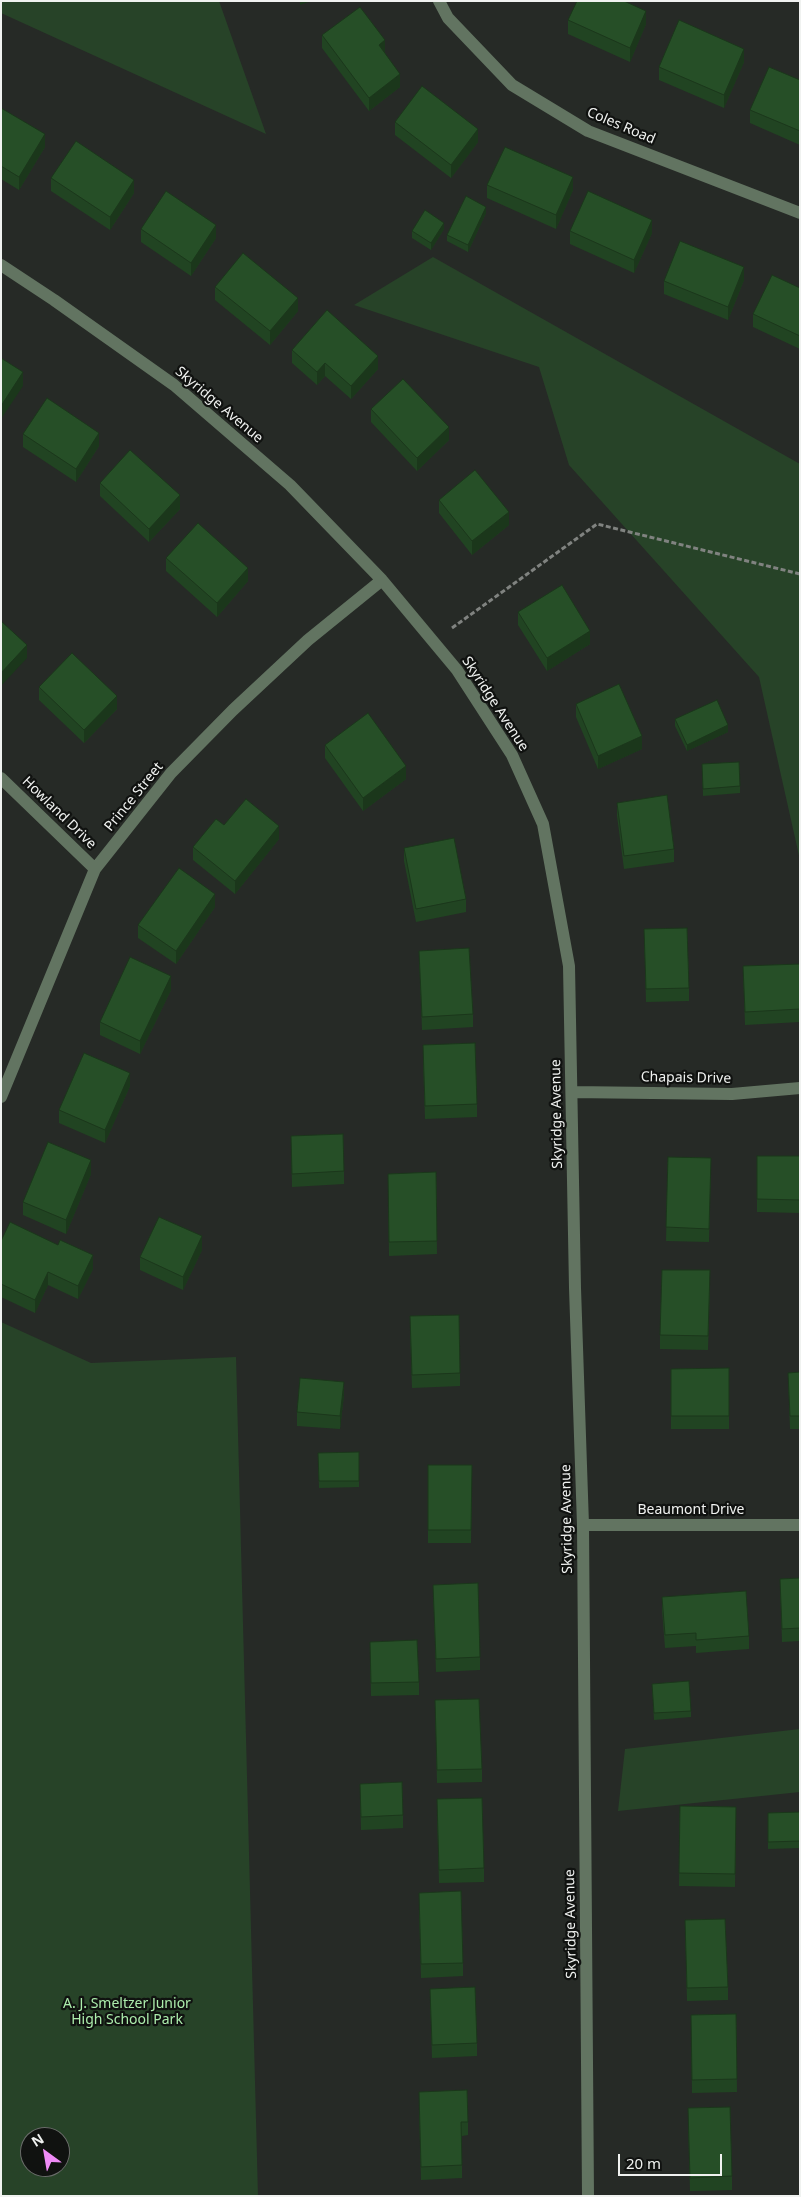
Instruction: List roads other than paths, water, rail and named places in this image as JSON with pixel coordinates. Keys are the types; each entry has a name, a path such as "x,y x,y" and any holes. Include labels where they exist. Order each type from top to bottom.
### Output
{"street":[{"name":"Coles Road","path":"439,1 448,18 512,85 588,131 800,213"},
{"name":"Skyridge Avenue","path":"1,266 54,300 174,385 290,485 382,580 457,670 512,755 543,824 569,966 575,1298 583,1525 588,2196"},
{"name":"Prince Street","path":"1,1098 95,869 171,774 233,710 308,640 382,580"},
{"name":"Howland Drive","path":"1,778 95,869"},
{"name":"Chapais Drive","path":"572,1092 732,1094 800,1088"},
{"name":"Beaumont Drive","path":"583,1525 800,1525"}],"park label":[{"name":"A. J. Smeltzer Junior High School Park","path":"127,2012"}]}
